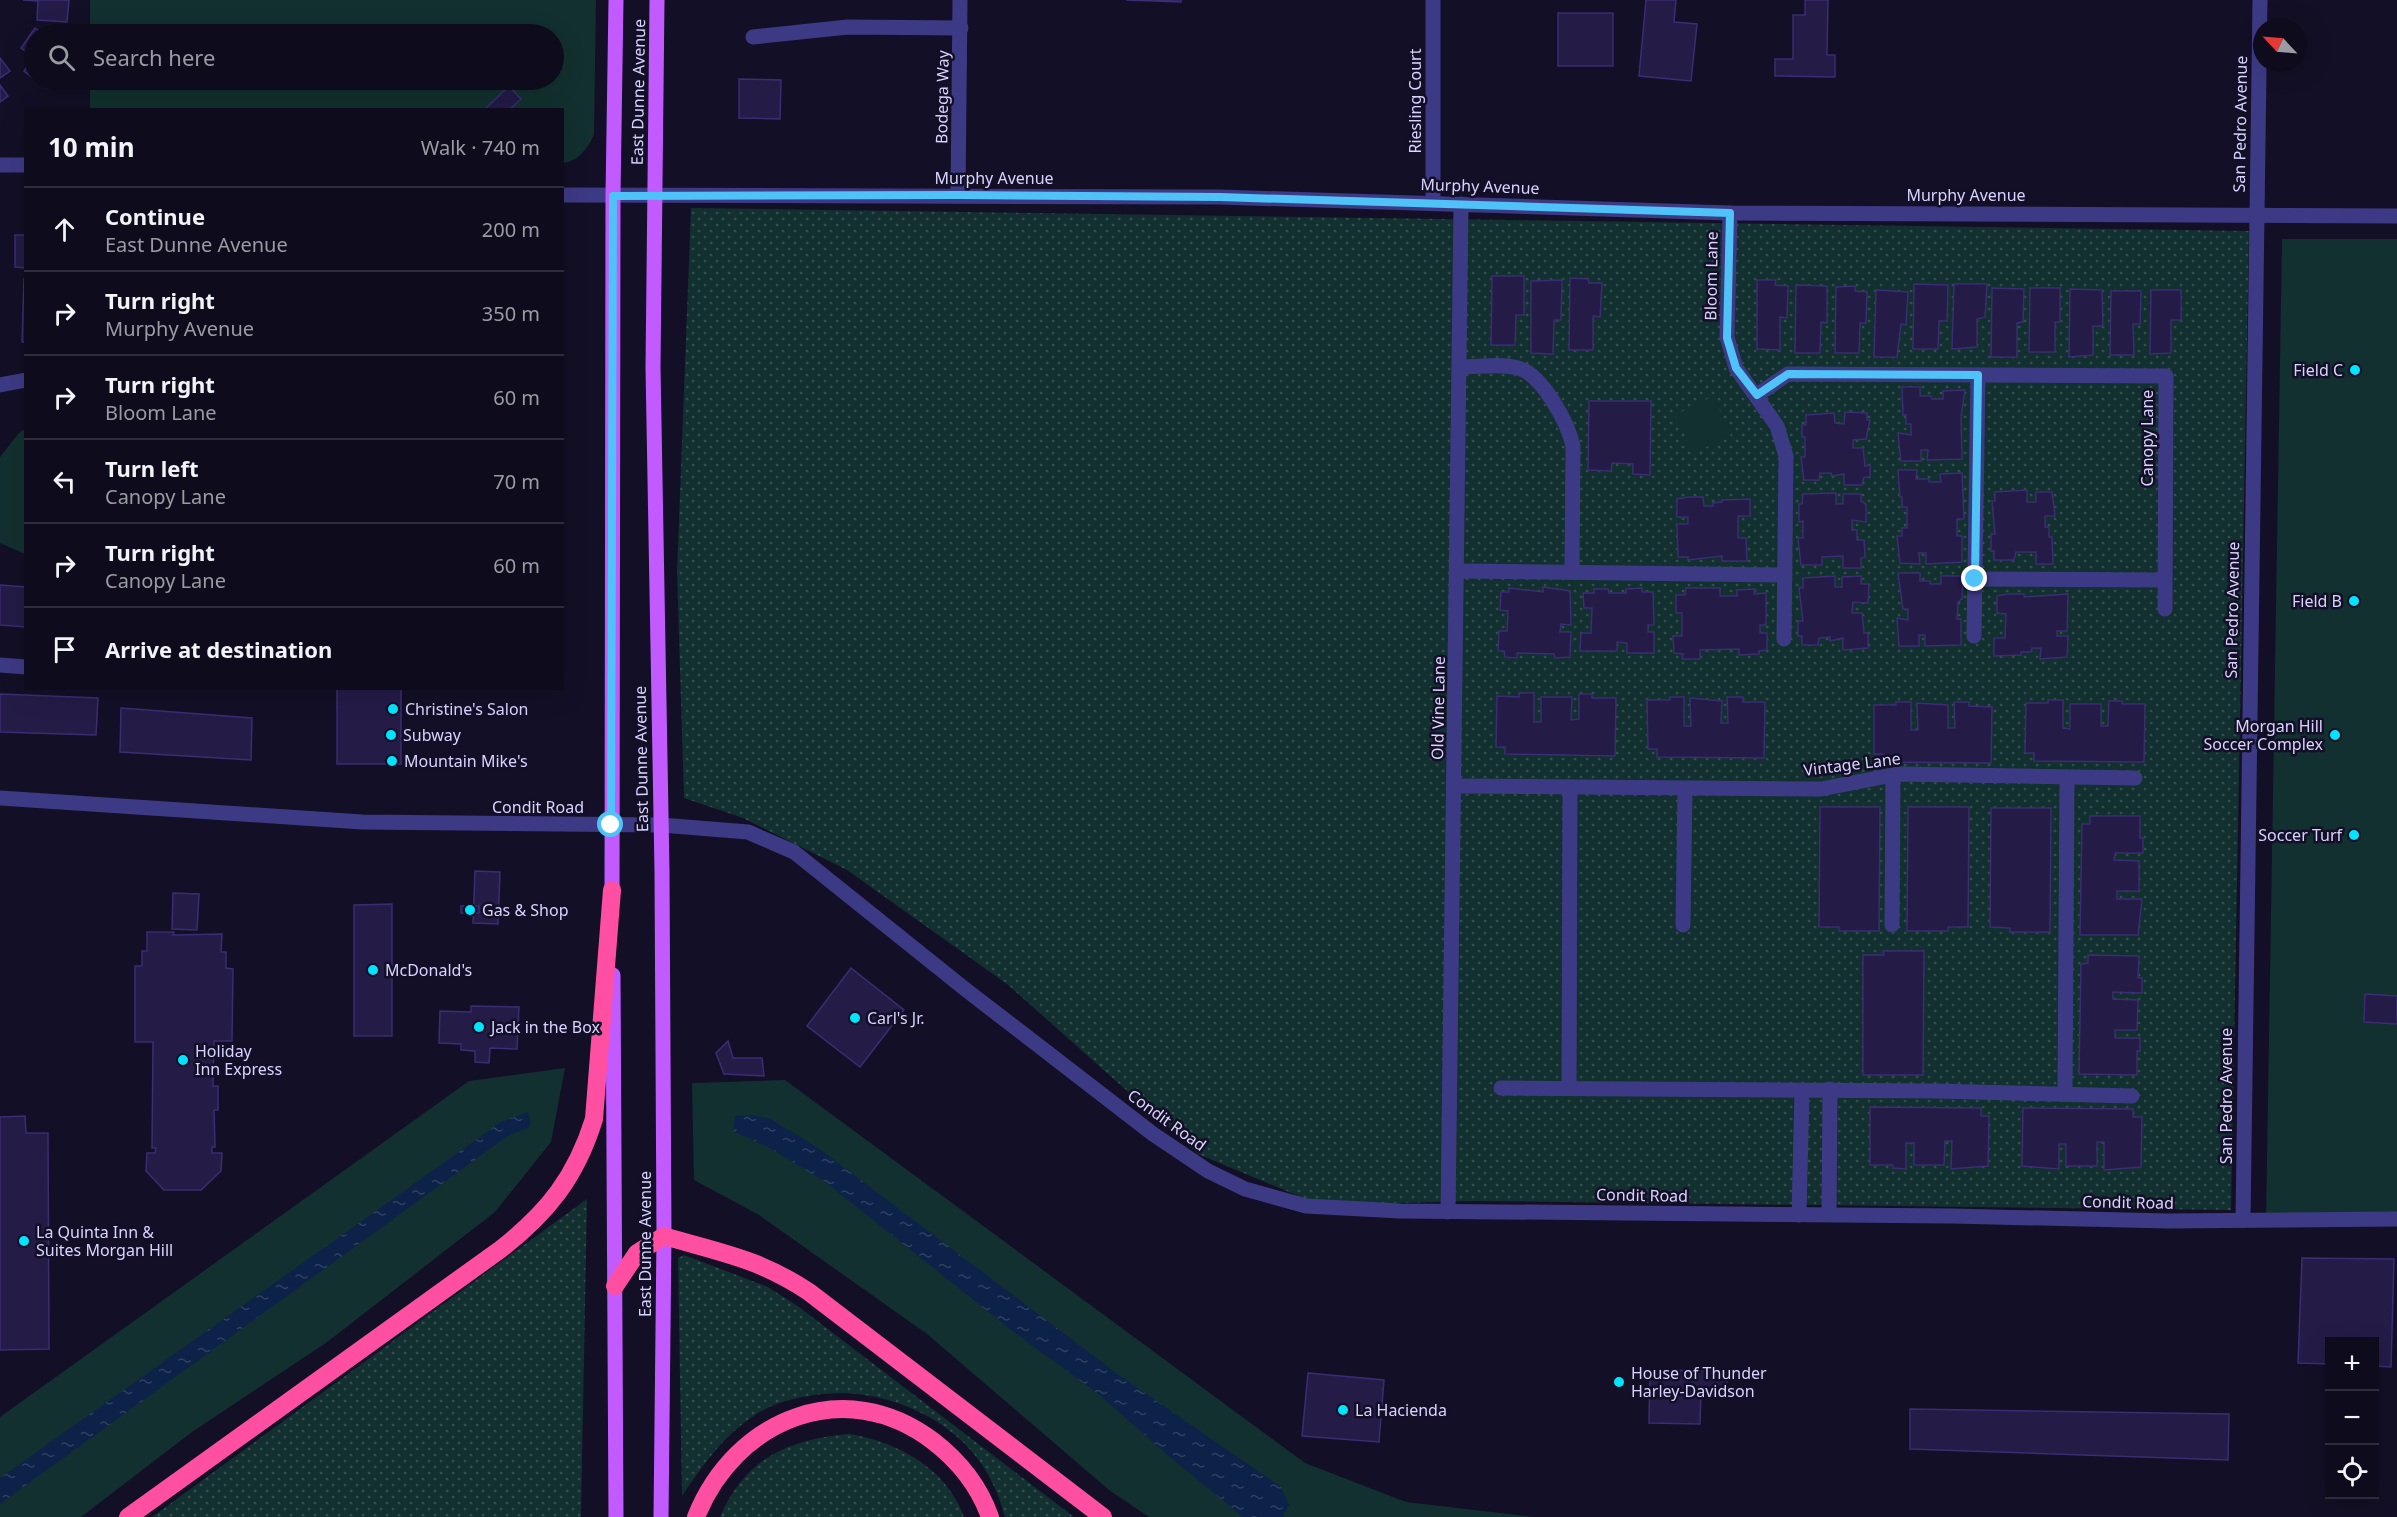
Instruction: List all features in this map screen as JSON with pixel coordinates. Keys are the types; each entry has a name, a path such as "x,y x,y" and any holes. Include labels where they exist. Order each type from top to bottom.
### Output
{"highway":[{"path":"128,1517 501,1249 528,1228 551,1204 584,1151 594,1119 612,890"},
{"path":"615,1286 637,1253 664,1236 753,1261 782,1274 809,1292 1103,1517"},
{"path":"696,1517 727,1464 751,1442 780,1423 825,1410 842,1408 874,1412 891,1417 929,1438 957,1462 968,1475 990,1517"}],"main road":[{"name":"East Dunne Avenue","path":"616,0 613,196 611,825 616,1517"},
{"name":"East Dunne Avenue","path":"657,0 653,367 661,825 664,1236 661,1517"}],"street":[{"name":"Bodega Way","path":"958,195 960,0"},
{"name":"Riesling Court","path":"1433,0 1433,202"},
{"name":"San Pedro Avenue","path":"2243,1220 2260,0"},
{"path":"753,37 848,27 961,28"},
{"path":"0,165 24,165"},
{"name":"Murphy Avenue","path":"564,195 654,197 958,195 1433,202 1730,213 2397,216"},
{"name":"Old Vine Lane","path":"1448,1212 1461,367 1461,204"},
{"name":"Bloom Lane","path":"1730,213 1727,338 1736,368 1777,426 1786,456 1784,639"},
{"path":"1461,367 1518,368 1537,379 1569,429 1573,446 1572,572"},
{"name":"Canopy Lane","path":"1757,395 1788,374 2166,375 2165,609"},
{"path":"1974,636 1978,375"},
{"path":"0,385 24,381"},
{"path":"1458,571 1785,575"},
{"path":"1975,579 2164,580"},
{"path":"0,665 24,667"},
{"path":"1892,925 1893,775"},
{"name":"Vintage Lane","path":"1455,786 1821,789 1893,775 2135,778"},
{"path":"2065,1094 2067,777"},
{"path":"1569,1088 1570,788"},
{"path":"1683,925 1684,789"},
{"name":"Condit Road","path":"0,798 362,822 661,825 748,832 794,852 973,995 1153,1134 1208,1171 1245,1190 1306,1206 1448,1212 1829,1214 2243,1220 2397,1219"},
{"path":"1501,1088 1830,1089 2132,1096"},
{"path":"1829,1214 1830,1089"},
{"path":"1799,1215 1802,1090"}],"green space":[{"path":"90,0 596,0 594,135 582,154 574,160 564,163 564,108 90,108 90,90 564,90 564,24 90,24"},
{"path":"691,208 2249,231 2231,1210 1475,1201 1320,1205 1198,1154 1007,984 847,870 743,818 684,798 677,572"},
{"name":"Morgan Hill Soccer Complex","path":"2282,239 2397,239 2397,1220 2266,1221"},
{"path":"1713,396 1731,435 1694,453 1675,415"},
{"path":"24,430 24,554 0,543 0,457"},
{"path":"565,1068 551,1142 495,1212 326,1343 192,1432 81,1517 0,1517 0,1417 469,1081"},
{"path":"785,1080 1305,1463 1406,1502 1534,1517 1149,1517 1109,1490 927,1334 759,1215 694,1180 692,1083"},
{"path":"587,1199 581,1517 152,1517"},
{"path":"684,1255 768,1287 799,1307 1074,1517 1005,1517 984,1468 968,1447 948,1429 926,1415 901,1404 850,1393 797,1398 779,1403 755,1415 723,1442 682,1496 678,1258"},
{"path":"850,1434 886,1444 919,1460 946,1485 964,1517 720,1517 742,1480 772,1455 807,1441"}],"water":[{"path":"528,1112 531,1121 528,1128 508,1136 0,1504 0,1478 501,1122"},
{"path":"752,1115 771,1119 821,1150 1119,1375 1281,1487 1289,1505 1283,1517 1243,1517 1097,1393 1015,1333 824,1181 768,1147 733,1131 735,1116"}],"building":[{"path":"23,0 69,0 67,22 37,20 38,1"},
{"path":"1126,0 1181,0 1181,2"},
{"path":"1646,0 1676,0 1674,22 1697,24 1691,81 1639,76"},
{"path":"1805,0 1828,0 1827,55 1835,55 1835,77 1775,76 1775,59 1793,59 1793,15 1805,15"},
{"path":"1558,13 1613,13 1613,66 1558,66"},
{"path":"0,58 10,71 0,78"},
{"path":"739,79 781,80 780,119 739,118"},
{"path":"0,85 8,96 0,102"},
{"path":"505,90 513,90 521,99 511,108 486,108"},
{"path":"15,235 24,235 24,268 15,267"},
{"path":"1492,276 1524,276 1524,315 1516,315 1515,345 1491,345"},
{"path":"1570,278 1588,279 1589,283 1602,283 1600,317 1593,316 1593,350 1569,350"},
{"path":"24,279 24,342 22,342"},
{"path":"1562,280 1561,320 1554,320 1553,354 1531,353 1531,281"},
{"path":"1757,280 1776,280 1775,285 1788,286 1787,318 1780,317 1780,350 1757,349"},
{"path":"1914,284 1948,285 1947,321 1939,321 1938,349 1913,349"},
{"path":"1954,284 1987,284 1985,317 1977,319 1977,347 1952,349"},
{"path":"1796,285 1827,286 1827,323 1821,322 1820,353 1795,353"},
{"path":"1855,286 1855,291 1867,292 1866,323 1860,323 1859,353 1835,353 1836,287"},
{"path":"1992,288 2024,289 2023,322 2017,323 2017,357 1991,357"},
{"path":"2030,288 2060,288 2060,322 2055,322 2055,352 2029,352"},
{"path":"2070,289 2102,290 2103,326 2093,326 2093,355 2069,357"},
{"path":"1876,290 1908,292 1906,325 1901,324 1897,357 1874,357"},
{"path":"2151,290 2181,290 2181,320 2171,320 2171,353 2150,354"},
{"path":"2111,291 2141,291 2140,324 2133,324 2134,355 2110,355"},
{"path":"1902,387 1920,387 1920,396 1931,396 1932,399 1943,399 1943,391 1965,390 1961,417 1962,459 1927,460 1928,450 1921,450 1921,461 1901,461 1898,433 1911,435 1911,424 1906,424 1906,415 1903,415"},
{"path":"1589,401 1651,401 1650,475 1633,474 1633,464 1612,463 1611,471 1588,470"},
{"path":"1845,412 1867,413 1867,420 1870,420 1866,439 1853,440 1853,448 1863,448 1865,466 1870,465 1870,477 1864,477 1862,485 1844,485 1844,474 1832,476 1831,473 1820,473 1819,480 1804,480 1801,457 1805,457 1805,437 1802,437 1802,425 1806,425 1806,415 1834,413 1835,423 1844,424"},
{"path":"1898,470 1917,470 1916,479 1929,479 1929,482 1941,482 1940,474 1962,473 1964,519 1957,519 1957,536 1962,536 1962,562 1926,564 1926,553 1919,553 1920,564 1900,563 1897,536 1902,536 1902,528 1907,528 1907,507 1902,507"},
{"path":"2027,490 2027,502 2036,502 2036,492 2052,492 2055,516 2045,516 2045,527 2049,527 2049,537 2052,537 2053,564 2036,564 2036,552 2016,552 2014,560 1994,560 1994,551 1991,551 1991,534 1995,534 1992,501 1995,501 1995,492"},
{"path":"1836,493 1836,504 1843,504 1843,494 1861,494 1861,501 1866,504 1866,522 1852,520 1852,530 1857,530 1857,540 1864,540 1865,557 1861,558 1861,568 1843,568 1843,556 1822,557 1822,565 1801,565 1798,538 1803,538 1803,521 1799,522 1799,504 1802,504 1803,494"},
{"path":"1703,497 1704,506 1713,506 1713,503 1722,502 1722,500 1750,499 1750,516 1738,516 1738,538 1746,538 1747,561 1722,561 1722,556 1688,560 1688,557 1678,557 1677,524 1688,524 1688,517 1677,517 1677,499"},
{"path":"1898,573 1920,573 1920,581 1930,581 1930,584 1941,584 1941,576 1963,576 1962,599 1958,602 1957,619 1961,619 1961,645 1925,646 1925,635 1919,635 1919,646 1899,646 1897,618 1908,620 1908,609 1903,609"},
{"path":"1835,576 1835,587 1842,587 1842,577 1861,576 1861,584 1869,584 1868,603 1853,602 1852,613 1862,613 1864,633 1868,633 1868,648 1843,650 1843,638 1830,641 1830,637 1819,638 1818,645 1802,645 1802,636 1798,636 1798,621 1803,621 1799,588 1803,588 1803,578"},
{"path":"0,585 24,587 24,627 0,625"},
{"path":"1543,587 1570,591 1571,625 1561,624 1560,632 1571,632 1570,657 1555,658 1554,654 1517,653 1517,658 1505,657 1504,651 1498,651 1499,631 1507,631 1508,611 1500,610 1501,592 1509,592 1509,588 1543,592"},
{"path":"1642,588 1642,592 1653,592 1654,625 1648,625 1648,632 1654,632 1654,653 1627,653 1627,643 1617,642 1617,651 1580,651 1581,633 1591,633 1592,608 1584,608 1583,593 1594,593 1594,589 1608,589 1609,593 1626,593 1626,589"},
{"path":"1686,588 1720,588 1720,596 1737,596 1737,590 1755,589 1754,594 1766,593 1766,625 1760,625 1760,633 1767,633 1767,650 1759,651 1759,654 1739,655 1739,649 1700,650 1700,659 1682,659 1683,654 1674,653 1673,636 1682,636 1682,613 1676,613 1676,595 1685,595"},
{"path":"2024,594 2024,597 2068,594 2067,631 2057,631 2057,636 2068,636 2067,657 2040,659 2041,648 2032,648 2031,652 2021,652 2021,655 1994,656 1994,638 2005,638 2006,614 1997,613 1997,596"},
{"path":"337,690 401,690 401,764 337,764"},
{"path":"1519,693 1534,693 1534,722 1541,722 1541,697 1572,697 1571,720 1579,719 1579,694 1592,694 1592,698 1616,698 1615,756 1505,754 1505,747 1496,747 1497,696 1519,697"},
{"path":"0,694 98,698 96,735 0,732"},
{"path":"1670,697 1684,697 1684,726 1691,726 1690,698 1722,701 1721,723 1728,723 1727,697 1743,697 1743,702 1765,702 1764,758 1657,757 1657,749 1648,749 1647,700 1670,700"},
{"path":"2048,700 2063,700 2063,728 2070,729 2070,704 2101,704 2101,726 2108,726 2109,701 2122,701 2122,704 2145,704 2144,762 2034,761 2034,753 2025,753 2026,703 2048,703"},
{"path":"1896,702 1911,702 1911,730 1918,730 1917,703 1948,705 1948,728 1955,728 1954,702 1969,702 1969,706 1992,707 1991,763 1883,762 1883,754 1874,754 1874,705 1896,705"},
{"path":"121,708 252,718 251,760 120,752"},
{"path":"1820,807 1880,807 1879,931 1839,931 1839,927 1819,927"},
{"path":"1908,807 1969,807 1968,927 1948,927 1948,931 1907,931"},
{"path":"1991,808 2051,808 2050,932 2010,932 2010,928 1990,927"},
{"path":"2090,816 2140,816 2143,853 2115,853 2114,860 2139,861 2139,891 2117,891 2117,899 2142,899 2138,935 2080,935 2082,824 2090,824"},
{"name":"Gas & Shop","path":"475,871 500,872 498,924 473,923"},
{"path":"173,893 199,894 197,930 172,929"},
{"name":"McDonald's","path":"392,904 392,1036 354,1036 354,905"},
{"name":"Gas & Shop","path":"461,906 479,906 479,913 461,913"},
{"name":"Holiday Inn Express","path":"147,932 174,932 173,935 222,934 221,952 226,952 226,968 233,969 232,1041 214,1041 213,1086 218,1086 218,1110 214,1110 215,1147 212,1147 212,1153 222,1153 221,1171 201,1190 164,1190 146,1171 147,1153 155,1153 156,1148 152,1148 153,1042 135,1042 135,966 142,966 142,951 147,951"},
{"path":"1883,951 1924,951 1923,1075 1863,1075 1863,955 1884,955"},
{"path":"2088,955 2139,956 2138,978 2142,978 2142,993 2113,992 2113,999 2138,1000 2137,1030 2115,1030 2115,1038 2140,1038 2140,1051 2137,1051 2137,1075 2079,1074 2081,964 2088,963"},
{"name":"Carl's Jr.","path":"851,968 904,1010 860,1067 807,1026"},
{"path":"2365,994 2397,996 2397,1024 2364,1022"},
{"name":"Jack in the Box","path":"471,1006 519,1007 517,1049 490,1048 489,1063 475,1062 475,1051 461,1050 461,1044 439,1043 440,1011 471,1012"},
{"path":"728,1041 733,1058 762,1058 764,1076 724,1074 716,1053"},
{"path":"1870,1107 1981,1108 1981,1116 1989,1116 1988,1166 1951,1169 1952,1141 1945,1141 1944,1165 1914,1165 1914,1143 1906,1143 1906,1169 1893,1168 1893,1165 1870,1165"},
{"path":"2023,1108 2133,1109 2133,1117 2142,1117 2141,1167 2104,1170 2104,1142 2097,1142 2097,1166 2066,1166 2066,1144 2059,1144 2059,1169 2022,1166"},
{"name":"La Quinta Inn & Suites Morgan Hill","path":"25,1116 26,1133 48,1133 49,1349 0,1350 0,1117"},
{"path":"2302,1258 2394,1259 2391,1367 2379,1366 2379,1337 2325,1337 2325,1364 2298,1363"},
{"path":"1650,1370 1727,1371 1727,1390 1701,1390 1700,1424 1649,1423"},
{"path":"1308,1373 1384,1380 1379,1442 1302,1436"},
{"path":"1910,1409 2229,1414 2228,1460 1910,1449"}],"place":[{"name":"Field C","path":"2355,370"},
{"name":"Field B","path":"2354,601"},
{"name":"Christine's Salon","path":"393,709"},
{"name":"Subway","path":"391,735"},
{"name":"Morgan Hill Soccer Complex","path":"2335,735"},
{"name":"Mountain Mike's","path":"392,761"},
{"name":"Soccer Turf","path":"2354,835"},
{"name":"Gas & Shop","path":"470,910"},
{"name":"McDonald's","path":"373,970"},
{"name":"Carl's Jr.","path":"855,1018"},
{"name":"Jack in the Box","path":"479,1027"},
{"name":"Holiday Inn Express","path":"183,1060"},
{"name":"La Quinta Inn & Suites Morgan Hill","path":"24,1241"},
{"name":"House of Thunder Harley-Davidson","path":"1619,1382"},
{"name":"La Hacienda","path":"1343,1410"}],"route":[{"path":"611,825 613,196 1220,197 1730,213 1727,338 1736,368 1757,395 1788,374 1978,375 1975,579"}]}
